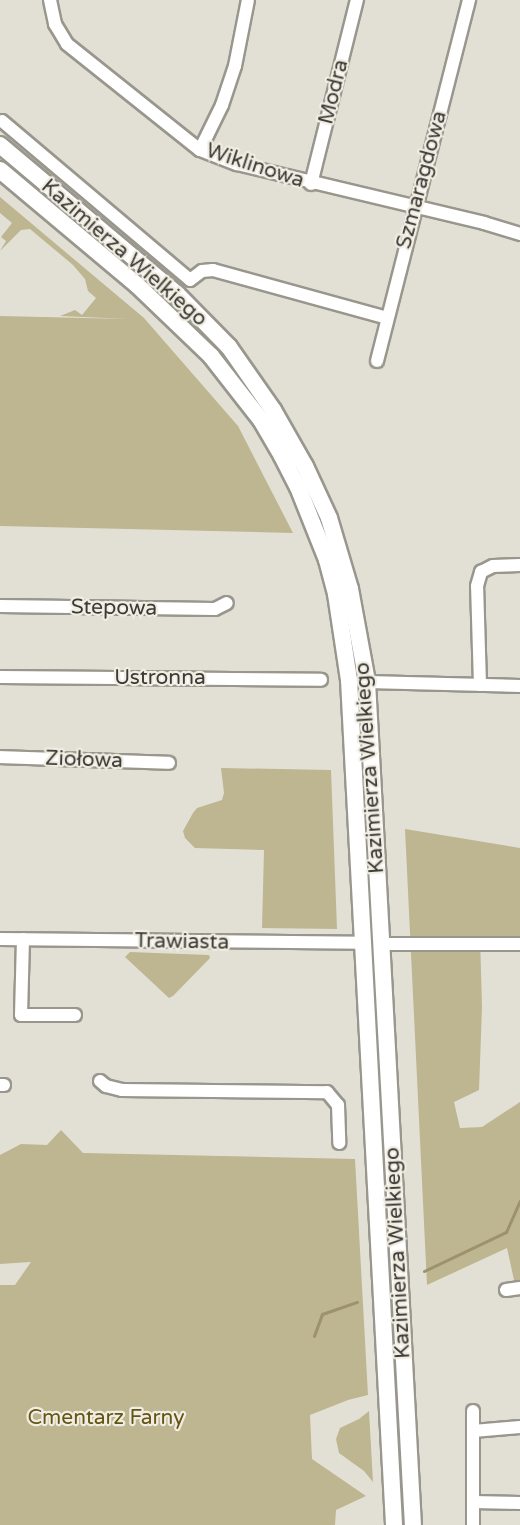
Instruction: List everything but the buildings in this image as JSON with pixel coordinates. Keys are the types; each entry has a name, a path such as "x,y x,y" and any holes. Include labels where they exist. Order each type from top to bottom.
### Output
{"main road":[{"name":"Kazimierza Wielkiego","path":"0,145 177,294 229,347 253,379 305,465 329,518 350,589 367,682 413,1525"},
{"name":"Kazimierza Wielkiego","path":"0,170 183,326 211,356 261,420 298,487 319,537 336,594 349,680 394,1525"},
{"path":"371,1077 380,1084 386,1082 389,1077"},
{"path":"388,1405 407,1408"}],"street":[{"name":"Wiklinowa","path":"50,0 55,24 67,44 200,150 237,164 311,184 520,234"},
{"path":"200,150 222,105 235,66 248,0"},
{"name":"Modra","path":"311,184 357,0"},
{"name":"Szmaragdowa","path":"377,361 469,0"},
{"path":"2,121 190,280 202,271 213,270 387,318"},
{"path":"480,684 477,586 481,572 493,566 520,566"},
{"name":"Stepowa","path":"0,606 215,609 227,603"},
{"name":"Ustronna","path":"0,677 321,680"},
{"path":"367,682 520,686"},
{"name":"Ziołowa","path":"0,757 169,763"},
{"name":"Trawiasta","path":"0,939 363,943"},
{"path":"23,939 21,1015 75,1015"},
{"path":"382,944 520,944"},
{"path":"100,1081 106,1086 122,1090 327,1092 338,1105 339,1143"},
{"path":"506,1290 520,1288"},
{"path":"473,1411 473,1525"},
{"path":"473,1431 520,1427"},
{"path":"473,1502 520,1503"}],"green space":[{"path":"0,197 144,318 238,426 293,533 0,526 0,316 128,319 60,316 75,310 82,315 96,298 88,291 85,279 73,265 30,229 21,230 0,251 6,241 1,237 12,223 0,213"},
{"path":"221,768 331,770 337,929 262,928 264,850 195,848 185,838 183,831 197,808 222,800 224,793"},
{"path":"405,829 520,848 520,936 480,937 482,1007 479,1090 454,1102 460,1128 482,1127 520,1102 520,1288 516,1289 507,1248 427,1285"},
{"path":"130,952 209,955 210,958 169,998 125,957"},
{"name":"Cmentarz Farny","path":"61,1130 83,1153 355,1159 368,1395 310,1415 312,1459 366,1496 336,1510 335,1525 0,1525 0,1285 15,1285 31,1262 0,1264 0,1155 21,1144 47,1145"},
{"path":"369,1411 373,1482 364,1471 339,1453 336,1439 340,1428 359,1419"}],"waterway":[{"path":"424,1271 506,1232 520,1201"},
{"path":"314,1336 322,1314 357,1302"}]}
